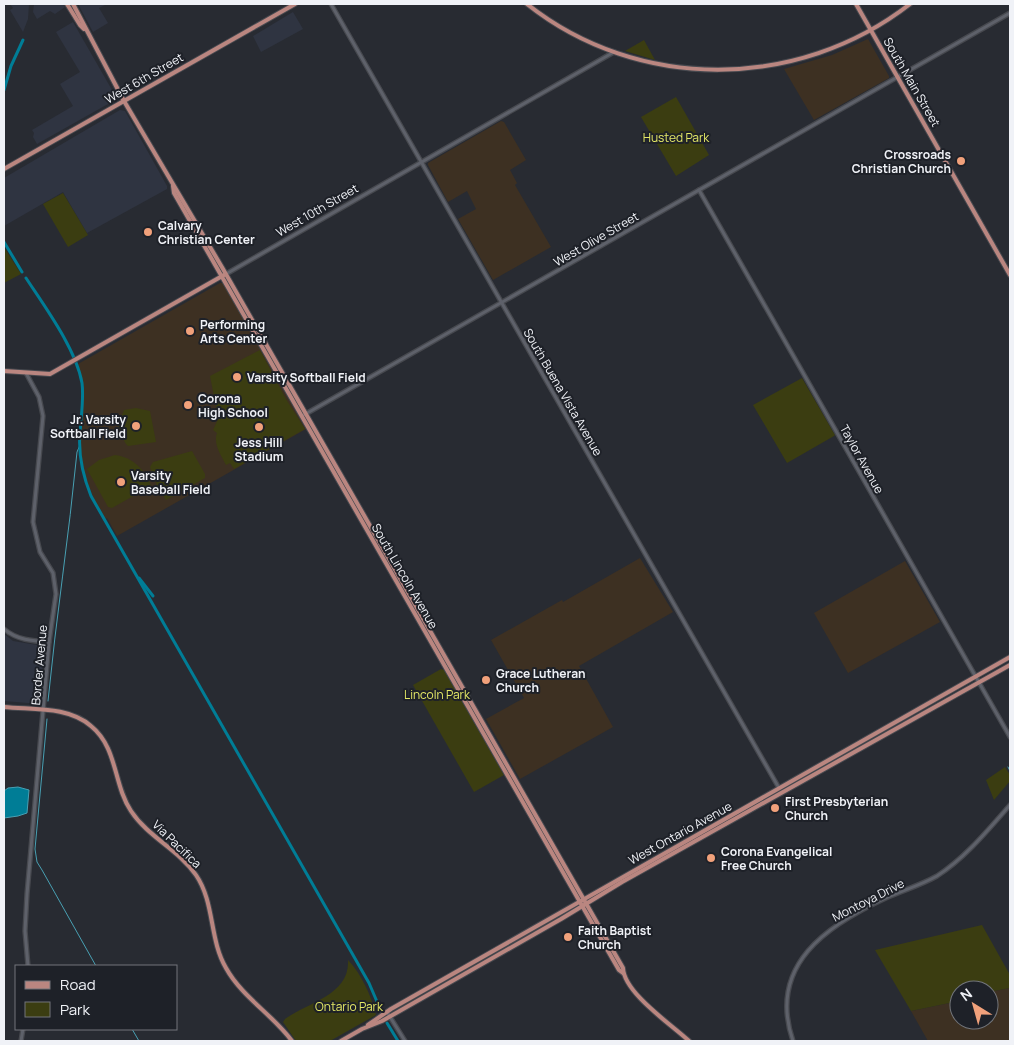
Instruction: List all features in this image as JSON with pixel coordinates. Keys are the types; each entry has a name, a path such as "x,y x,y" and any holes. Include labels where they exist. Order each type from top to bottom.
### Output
{"main road":[{"name":"South Lincoln Avenue","path":"67,4 86,31"},
{"name":"South Lincoln Avenue","path":"73,4 124,101 173,186 176,188 584,905 623,968 623,973 632,987 653,1011 689,1041"},
{"name":"West 6th Street","path":"4,169 295,4"},
{"path":"527,4 566,30 592,44 614,52 656,64 710,70 742,70 776,65 808,57 841,45 871,30 910,4"},
{"name":"South Main Street","path":"856,4 1010,275"},
{"name":"West 10th Street","path":"4,371 50,374 224,275"},
{"name":"West Ontario Avenue","path":"341,1041 582,900 1010,657"},
{"name":"West Ontario Avenue","path":"362,1029 390,1016 622,882 1010,664"},
{"name":"Via Pacifica","path":"4,707 44,710 75,716 92,726 104,740 111,753 121,790 130,810 148,830 187,864 200,882 209,904 216,945 226,969 236,982 282,1027 292,1041"}],"street":[{"name":"South Buena Vista Avenue","path":"331,4 779,788"},
{"name":"West Olive Street","path":"304,415 1010,13"},
{"name":"West 10th Street","path":"224,275 614,52"},
{"name":"Taylor Avenue","path":"699,190 1010,737"},
{"name":"Border Avenue","path":"26,373 39,397 43,416 34,522 37,544 52,573 56,594 49,642 24,931 28,965"},
{"path":"4,629 20,638 34,642 49,642"},
{"name":"Montoya Drive","path":"793,1041 786,1009 788,988 800,961 812,945 835,926 863,910 889,896 935,876 953,865 1010,805"},
{"path":"388,1012 405,1041"}],"shaded area":[{"path":"10,4 29,4 28,19 23,32 10,10 13,8"},
{"path":"34,4 63,4 65,7 55,14 50,11 37,19 33,12"},
{"path":"78,4 107,4 99,8 108,23 93,32"},
{"path":"293,12 303,29 261,52 253,36"},
{"path":"73,22 116,97 115,100 37,144 32,130 73,106 60,84 80,72 56,32"},
{"path":"868,39 889,78 814,120 784,69 832,55"},
{"path":"120,110 125,111 167,189 87,233 63,192 4,226 4,178"},
{"path":"501,121 504,122 526,160 510,170 517,183 515,185 551,247 493,280 458,219 476,209 467,191 448,202 428,163"},
{"name":"Corona High School","path":"223,283 306,429 117,536 93,497 83,471 80,446 84,388 78,364"},
{"path":"640,558 673,612 579,666 613,727 520,779 486,719 524,698 491,640"},
{"path":"905,561 940,622 848,673 814,613"},
{"path":"4,634 13,641 43,646 40,704 4,701"},
{"path":"1010,988 1010,1041 928,1041 911,1011 949,1003 949,1030 999,1030 999,990"}],"green space":[{"path":"644,40 655,60 625,51"},
{"name":"Husted Park","path":"676,97 709,155 676,176 641,117"},
{"path":"63,193 88,235 68,247 43,204"},
{"path":"4,247 21,274 4,283"},
{"name":"Jess Hill Stadium","path":"260,350 286,399 305,429 234,469 230,463 226,465 217,445 217,433 213,430 219,417 217,415 218,412 210,376"},
{"path":"802,378 835,435 787,463 753,405"},
{"name":"Jr. Varsity Softball Field","path":"136,408 150,411 156,442 128,446 125,442 118,426 124,410"},
{"path":"192,451 205,474 205,478 166,500 158,488 150,467 153,462"},
{"name":"Varsity Baseball Field","path":"115,455 127,458 137,465 145,474 151,486 112,508 108,507 87,469 99,460"},
{"name":"Lincoln Park","path":"441,669 444,670 504,775 474,792 413,685"},
{"path":"1005,767 1010,775 1010,781 994,800 986,780"},
{"path":"982,925 1010,975 1010,988 999,990 999,980 949,980 949,1003 911,1011 875,950"},
{"name":"Ontario Park","path":"348,960 358,972 376,1015 330,1041 296,1041 283,1022 294,1013 335,990 347,972"}],"water":[{"path":"18,787 29,790 27,813 4,818 4,791 8,788"}],"waterway":[{"path":"4,90 11,66 23,40"},
{"path":"4,242 22,272"},
{"path":"26,278 67,342 79,370 83,395 80,457 91,496 369,983 381,1011"},
{"path":"48,701 77,452 80,445"},
{"path":"139,578 153,596"},
{"path":"47,719 35,849 37,862 95,965"},
{"path":"1008,767 1010,771"},
{"path":"387,1023 398,1041"},
{"path":"133,1030 139,1041"}],"place":[{"name":"Crossroads Christian Church","path":"961,161"},
{"name":"Calvary Christian Center","path":"148,232"},
{"name":"Performing Arts Center","path":"190,331"},
{"name":"Varsity Softball Field","path":"237,377"},
{"name":"Corona High School","path":"188,405"},
{"name":"Jr. Varsity Softball Field","path":"136,426"},
{"name":"Jess Hill Stadium","path":"259,427"},
{"name":"Varsity Baseball Field","path":"121,482"},
{"name":"Grace Lutheran Church","path":"486,680"},
{"name":"First Presbyterian Church","path":"775,808"},
{"name":"Corona Evangelical Free Church","path":"711,858"},
{"name":"Faith Baptist Church","path":"568,937"}]}
